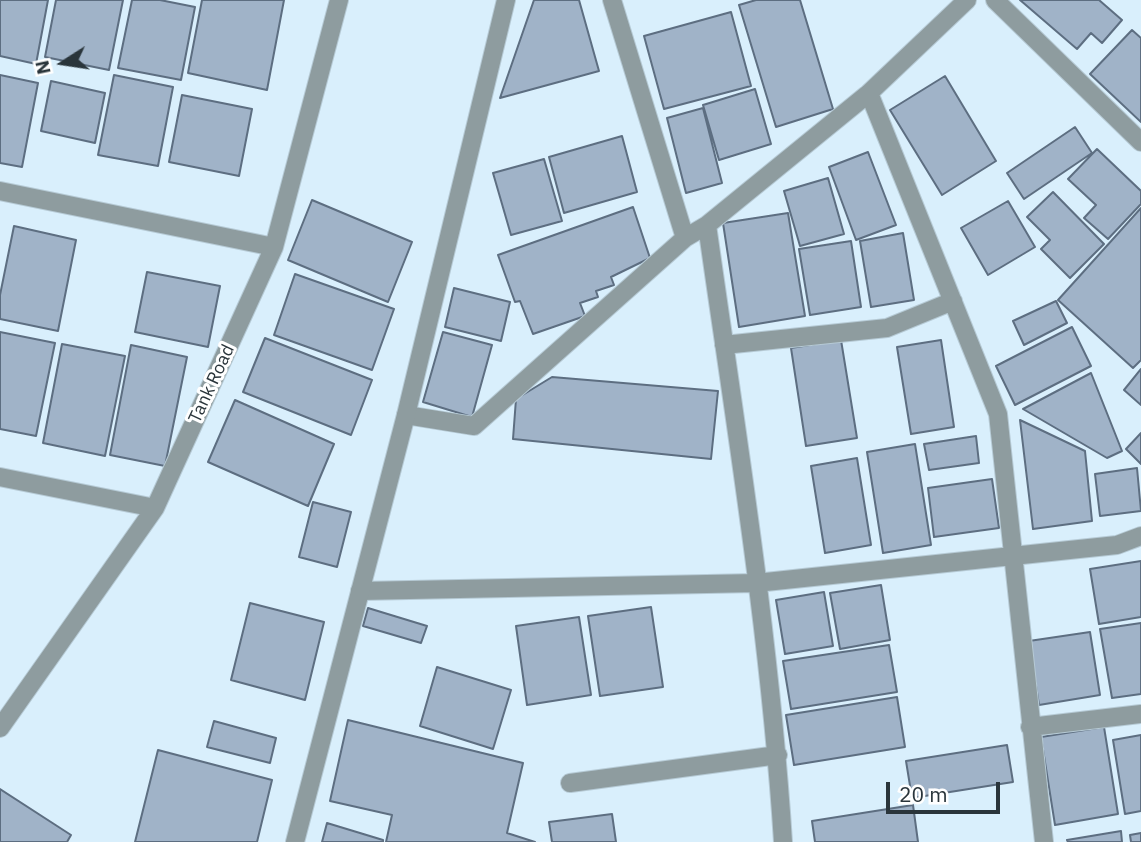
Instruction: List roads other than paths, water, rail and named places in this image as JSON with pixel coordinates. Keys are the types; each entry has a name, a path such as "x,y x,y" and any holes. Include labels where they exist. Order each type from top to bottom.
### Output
{"street":[{"name":"Tank Road","path":"0,728 155,508 274,247 339,0"},
{"path":"295,842 406,415 506,0"},
{"path":"612,0 685,238"},
{"path":"406,415 474,426 685,238 707,225 869,93 967,0"},
{"path":"995,0 1141,142"},
{"path":"869,93 998,414 1011,556 1044,842"},
{"path":"0,191 274,247"},
{"path":"707,225 757,583 778,755 783,842"},
{"path":"724,345 887,328 953,301"},
{"path":"0,477 155,508"},
{"path":"360,591 757,583 1117,545 1141,536"},
{"path":"1030,727 1141,714"},
{"path":"570,783 778,755"}]}
